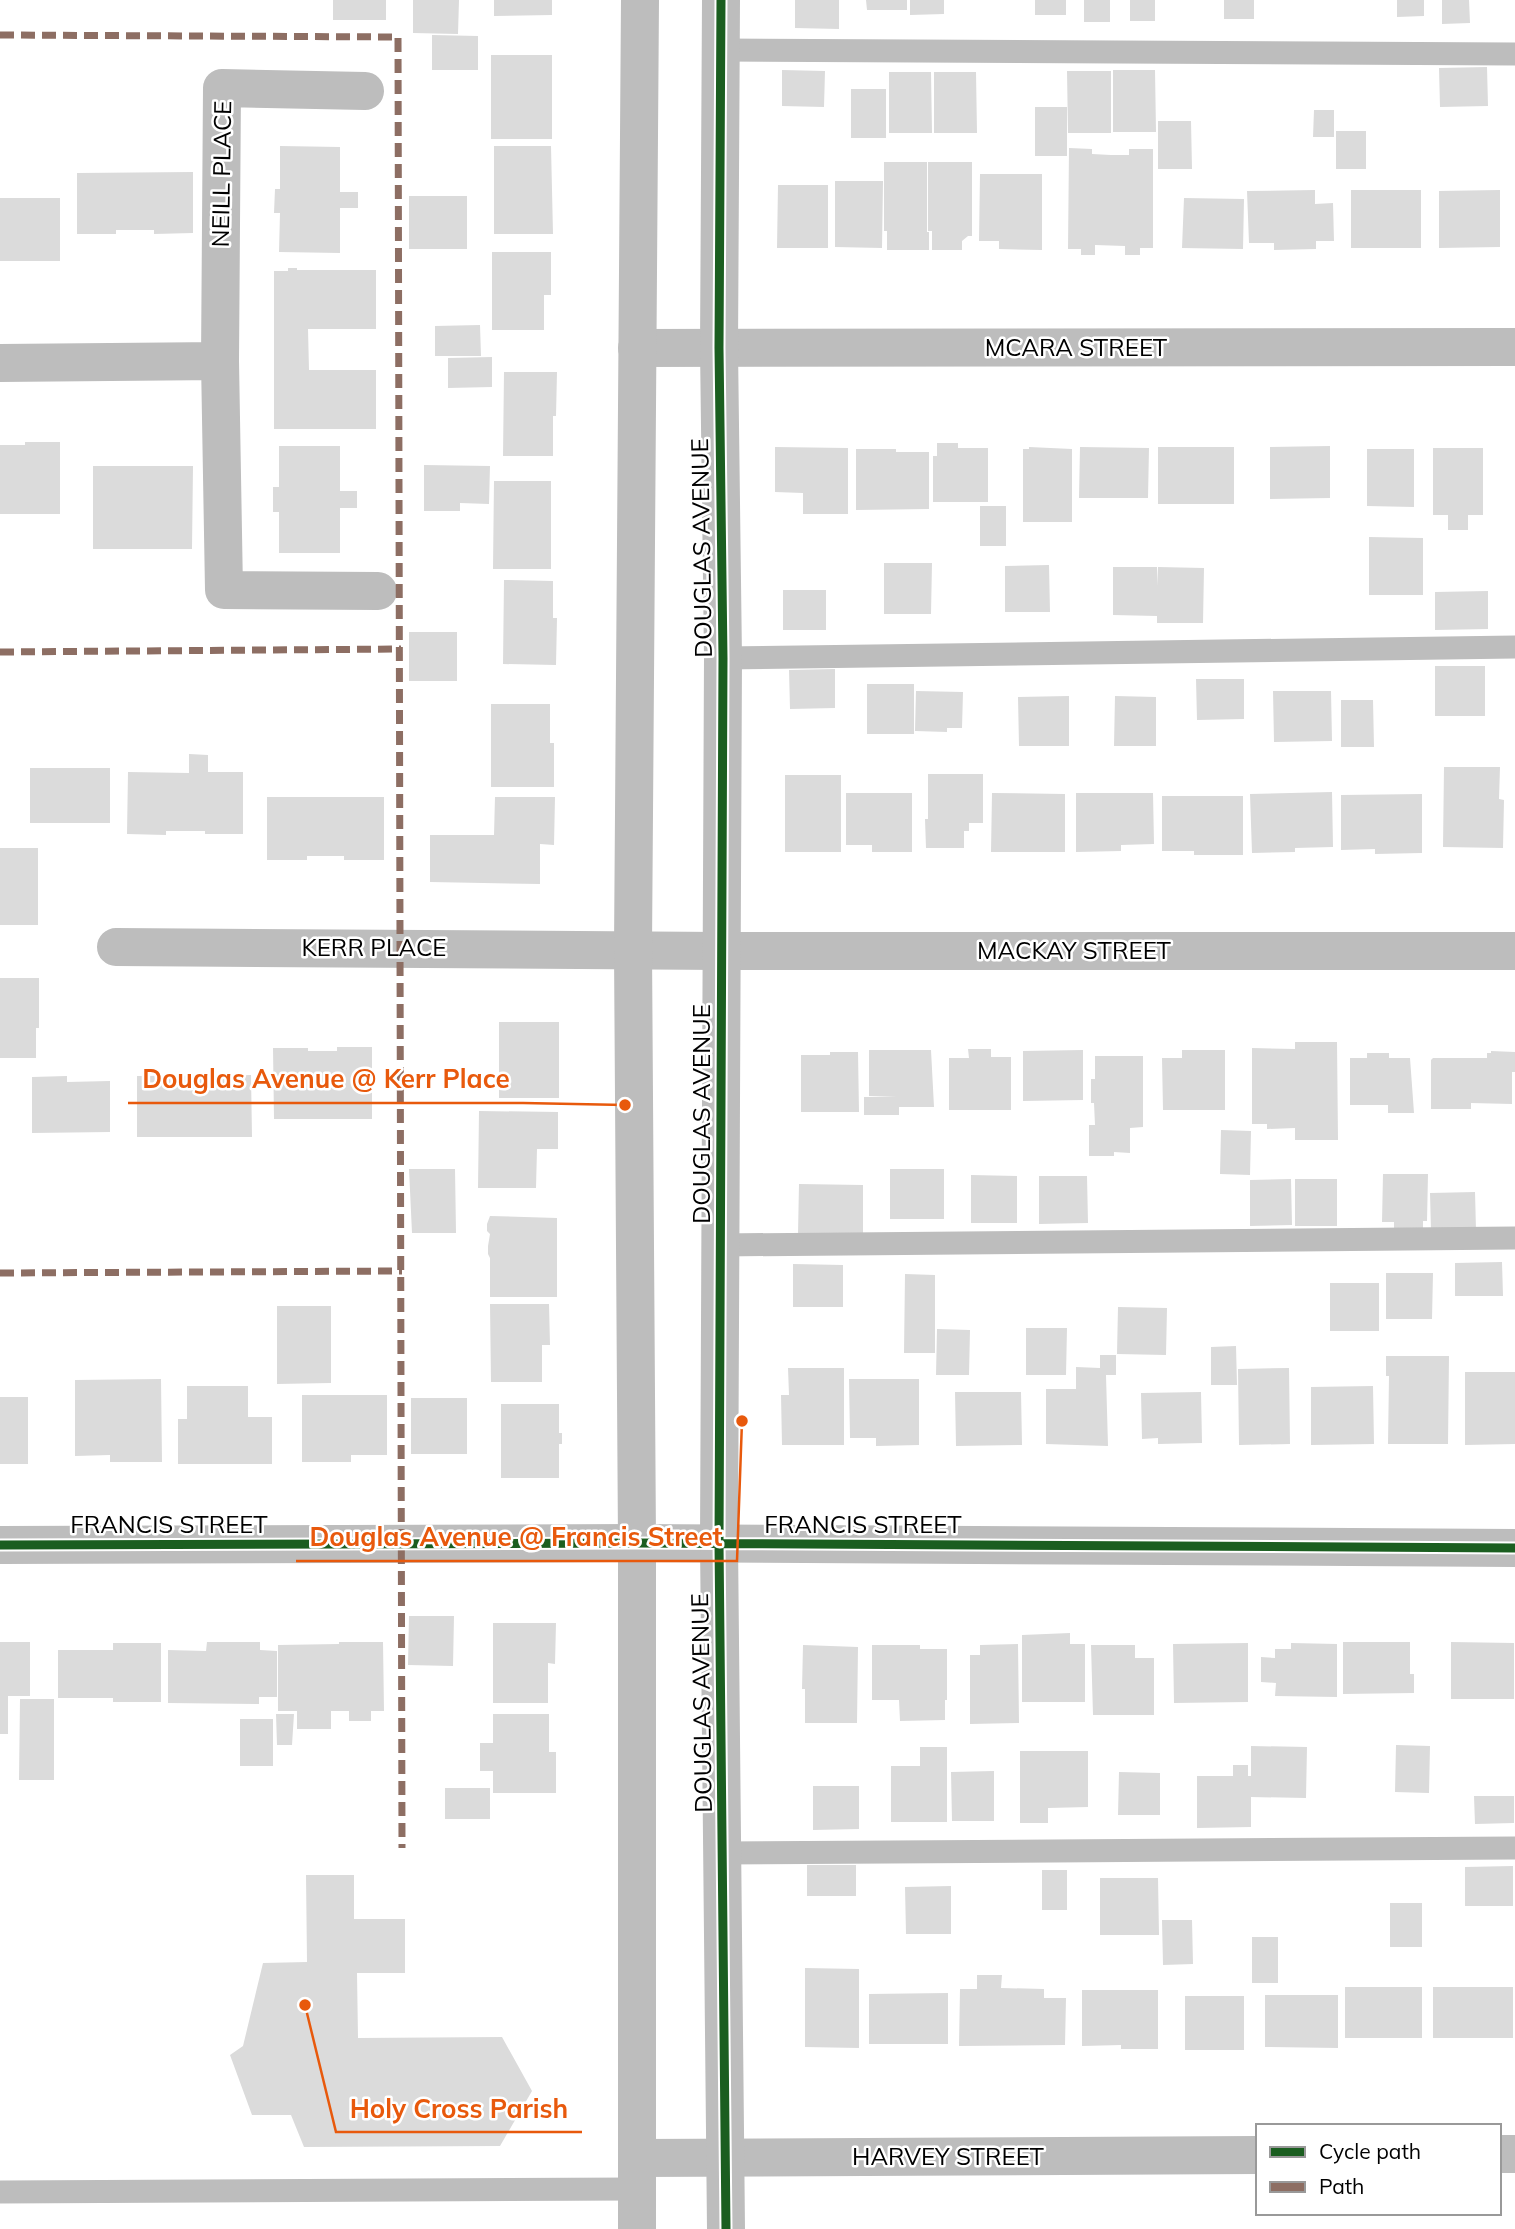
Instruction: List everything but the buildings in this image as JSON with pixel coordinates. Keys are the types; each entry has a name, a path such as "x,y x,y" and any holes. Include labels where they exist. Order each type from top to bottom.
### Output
{"street":[{"path":"637,2229 637,1543 633,949 640,0"},
{"name":"DOUGLAS AVENUE","path":"721,0 719,348 723,658 719,1543 726,2229"},
{"name":"NEILL PLACE","path":"365,91 222,88 220,361 224,590 378,591"},
{"name":"MCARA STREET","path":"637,348 1515,347"},
{"path":"0,363 220,361"},
{"name":"KERR PLACE","path":"116,947 633,949"},
{"name":"MACKAY STREET","path":"633,949 1515,951"},
{"name":"FRANCIS STREET","path":"0,1545 719,1543 1515,1548"},
{"name":"HARVEY STREET","path":"638,2173 726,2158 1256,2155"}],"lane":[{"path":"721,50 1515,54"},
{"path":"723,658 1515,647"},
{"path":"721,1245 1515,1238"},
{"path":"723,1853 1515,1848"},
{"path":"0,2192 638,2173"}],"marked path":[{"path":"0,35 398,37 402,1848"},
{"path":"0,652 401,649"},
{"path":"0,1273 402,1271"}],"cycle path":[{"path":"721,0 719,348 723,658 719,1543 726,2229"},
{"path":"0,1545 637,1543 1515,1548"}],"place":[{"name":"Douglas Avenue @ Kerr Place","path":"625,1105"},
{"name":"Douglas Avenue @ Francis Street","path":"742,1421"},
{"name":"Holy Cross Parish","path":"305,2005"}]}
